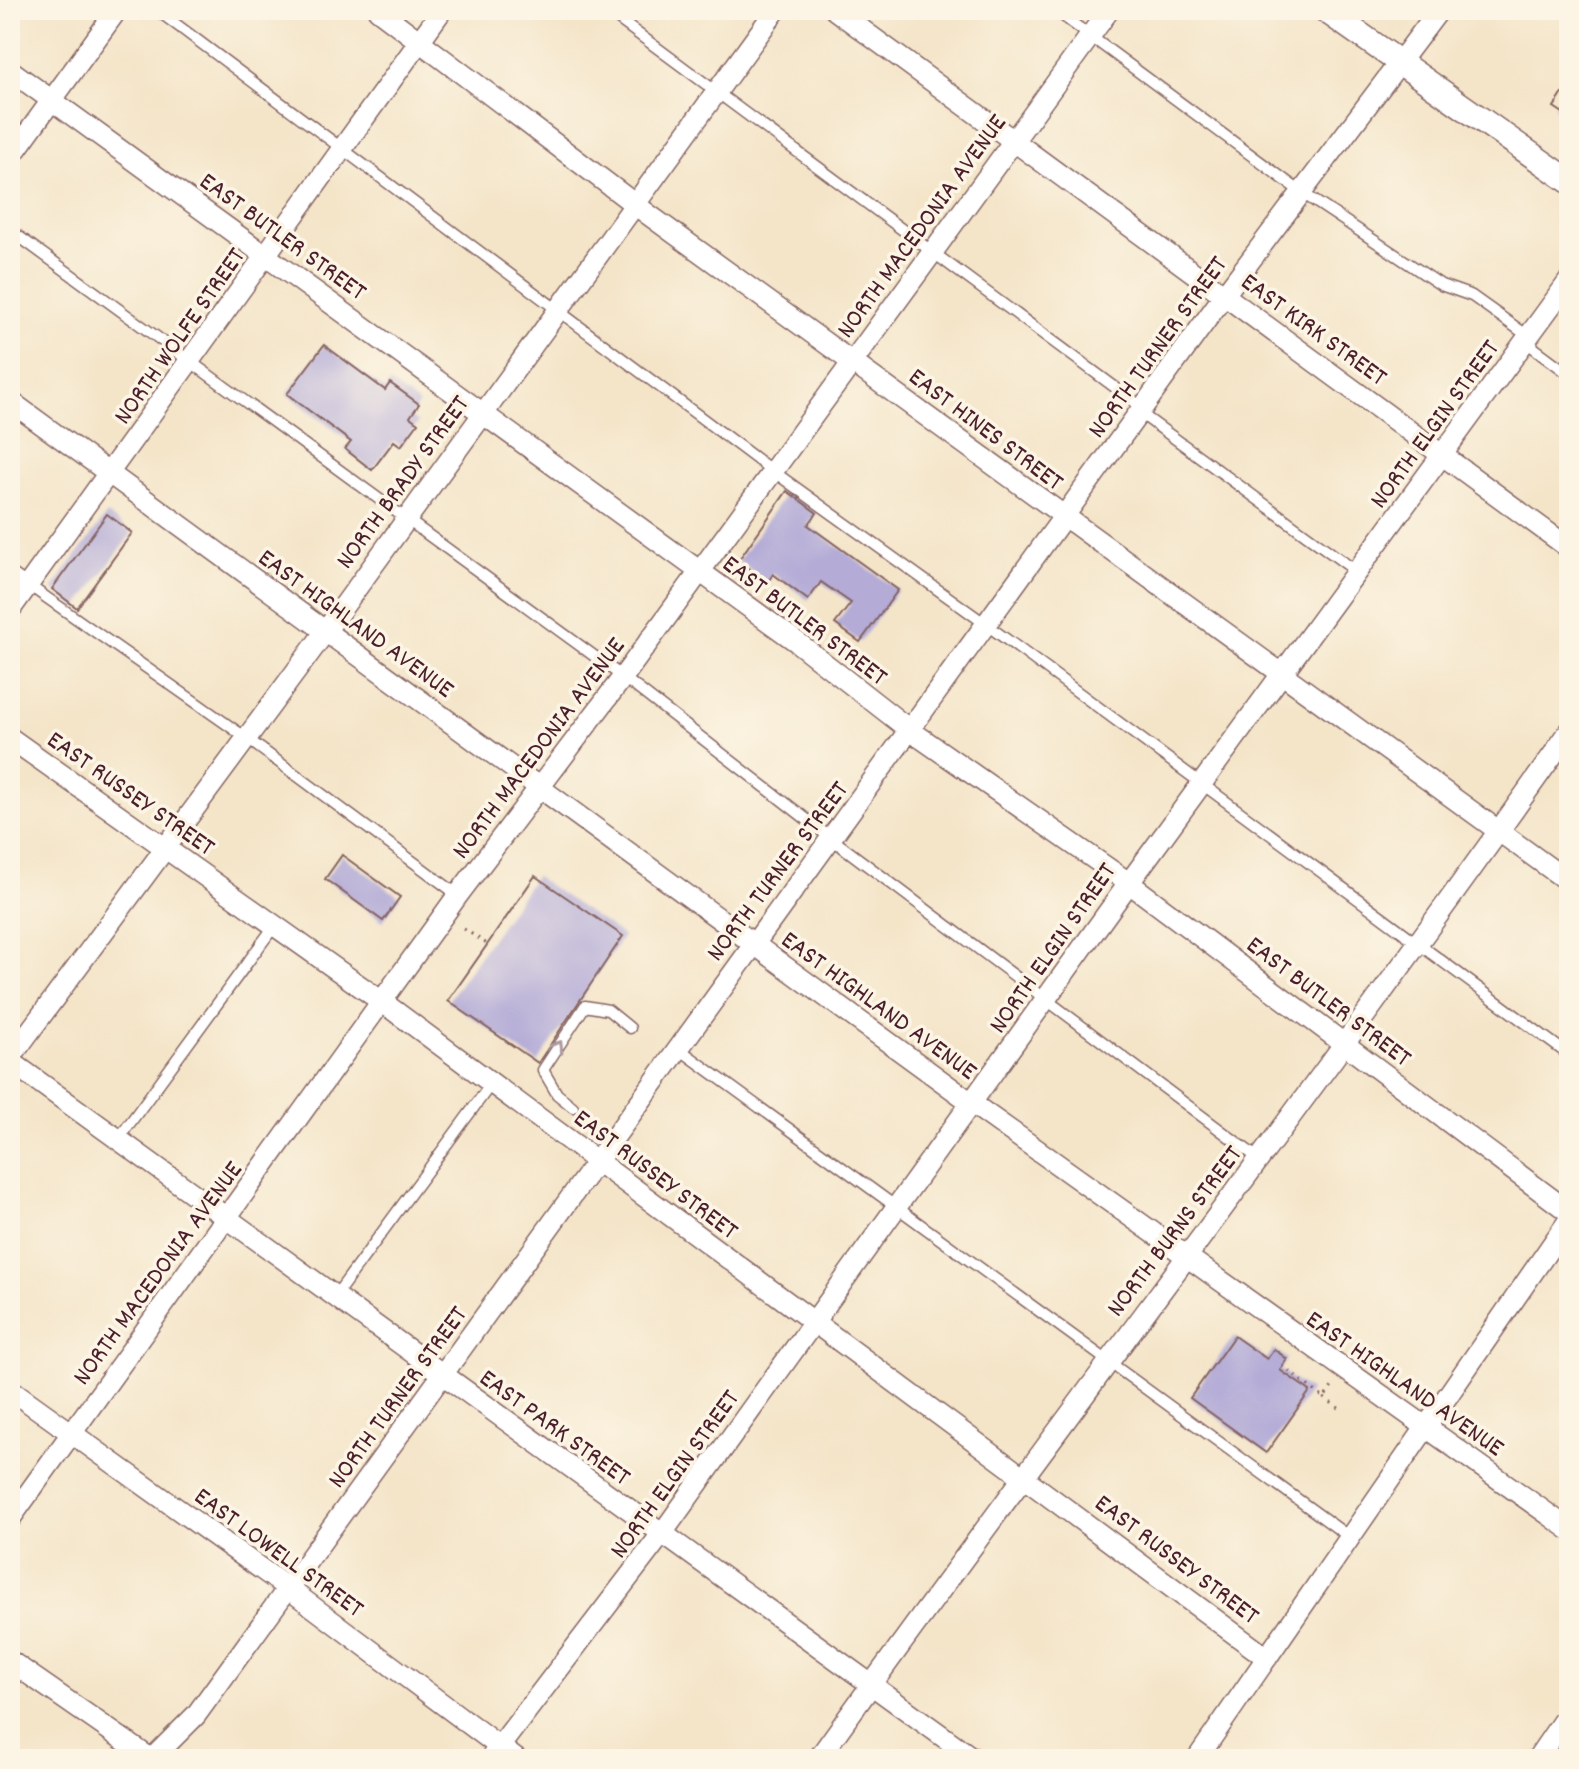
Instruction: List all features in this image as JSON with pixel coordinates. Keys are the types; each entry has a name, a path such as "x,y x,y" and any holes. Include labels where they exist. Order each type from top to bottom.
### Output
{"street":[{"path":"10,158 117,10"},
{"name":"EAST HINES STREET","path":"378,10 1063,518 1569,882"},
{"name":"NORTH WOLFE STREET","path":"10,610 111,474 442,10"},
{"name":"NORTH BRADY STREET","path":"10,1059 776,10"},
{"name":"EAST KIRK STREET","path":"835,10 1569,548"},
{"name":"NORTH MACEDONIA AVENUE","path":"10,1519 458,895 774,472 1109,10"},
{"path":"1325,10 1569,181"},
{"name":"NORTH TURNER STREET","path":"151,1759 196,1715 289,1589 753,942 911,731 1225,294 1439,10"},
{"name":"EAST BUTLER STREET","path":"10,70 483,412 911,731 1129,883 1569,1212"},
{"name":"NORTH ELGIN STREET","path":"494,1753 661,1535 1129,883 1569,281"},
{"name":"EAST HIGHLAND AVENUE","path":"10,401 972,1103 1423,1428 1569,1529"},
{"name":"NORTH BURNS STREET","path":"818,1759 1107,1361 1418,943 1569,732"},
{"name":"EAST RUSSEY STREET","path":"10,738 381,1001 1267,1658"},
{"name":"EAST PARK STREET","path":"10,1059 661,1535 974,1759"},
{"path":"1197,1759 1569,1220"},
{"name":"EAST LOWELL STREET","path":"10,1389 289,1589 494,1753 516,1759"},
{"path":"10,1661 151,1759"},
{"path":"1537,1759 1569,1712"}],"lane":[{"path":"157,10 774,472 987,625 1569,1055"},
{"path":"606,10 718,90 1357,572"},
{"path":"1055,10 1301,192 1441,285 1472,296 1528,336 1534,348 1569,374"},
{"path":"10,230 623,677 832,839 1259,1159"},
{"path":"10,572 245,737 458,895"},
{"path":"119,1138 275,925"},
{"path":"573,1107 557,1094 543,1070 574,1020 585,1006 608,1010 630,1028"},
{"path":"678,1048 1348,1536"},
{"path":"336,1295 491,1084"}],"path":[{"path":"464,929 487,944"},
{"path":"1282,1366 1342,1410"},
{"path":"1324,1398 1332,1387"}],"building":[{"path":"1569,84 1569,117 1554,107"},
{"path":"324,345 385,390 390,383 419,404 410,417 418,423 401,446 394,441 372,470 345,449 351,442 287,394"},
{"path":"787,491 817,513 808,525 898,590 860,642 835,624 851,603 821,582 808,600 773,574 768,582 738,561"},
{"path":"107,514 132,533 77,608 52,589"},
{"path":"342,855 400,897 383,921 325,879"},
{"path":"535,876 623,936 538,1063 448,1001"},
{"path":"1234,1336 1267,1359 1274,1349 1287,1359 1280,1370 1310,1391 1266,1453 1190,1398"}]}
